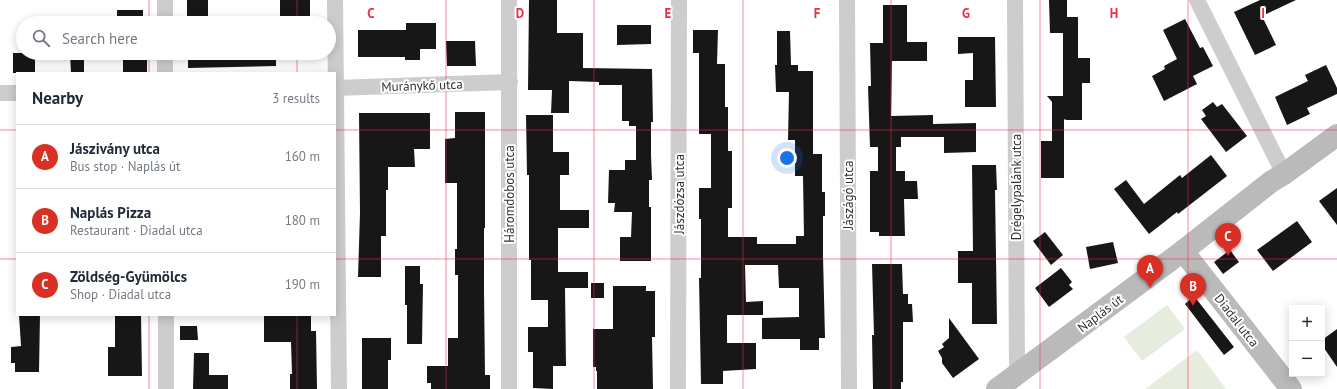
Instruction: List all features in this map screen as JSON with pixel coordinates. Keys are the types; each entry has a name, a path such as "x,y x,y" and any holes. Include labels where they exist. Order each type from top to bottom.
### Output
{"street":[{"path":"165,0 165,16"},
{"path":"335,0 335,16"},
{"name":"Háromdobos utca","path":"509,0 509,389"},
{"name":"Jászdózsa utca","path":"678,389 679,0"},
{"name":"Jászágó utca","path":"847,0 849,389"},
{"name":"Drégelypalánk utca","path":"1015,0 1017,374"},
{"path":"1197,0 1284,174"},
{"path":"165,60 165,72"},
{"path":"335,60 335,72"},
{"name":"Muránykő utca","path":"336,88 510,82"},
{"path":"0,93 16,93"},
{"name":"Naplás út","path":"997,389 1183,251 1272,181 1284,174 1337,135"},
{"path":"336,163 339,389"},
{"name":"Diadal utca","path":"1183,251 1291,389"},
{"path":"166,316 166,389"}],"green space":[{"path":"1167,305 1185,329 1142,361 1124,337"},
{"path":"1197,350 1226,389 1145,389"}],"building":[{"path":"187,0 208,0 208,16 187,16"},
{"path":"280,0 310,0 310,16 280,16"},
{"path":"529,0 557,0 557,33 583,33 583,68 652,69 652,180 649,180 649,207 651,207 651,261 620,261 620,237 631,237 632,212 614,212 615,203 608,203 609,170 625,170 625,160 636,160 636,126 629,126 629,121 622,121 622,85 599,85 599,82 569,81 569,113 551,113 552,90 528,90"},
{"path":"1049,0 1067,0 1067,17 1078,17 1078,58 1090,58 1090,83 1082,83 1082,120 1064,120 1064,178 1041,178 1041,141 1052,141 1052,102 1047,96 1063,96 1063,33 1050,33"},
{"path":"1260,0 1296,0 1262,16 1276,45 1255,55 1234,12"},
{"path":"883,5 907,5 907,42 927,42 927,61 892,61 891,116 933,115 933,124 976,123 976,152 944,153 944,137 901,137 901,147 896,147 896,171 905,171 905,181 917,181 918,199 904,199 905,236 879,236 879,232 870,232 870,171 878,171 878,147 870,147 868,86 871,86 870,43 883,43"},
{"path":"117,10 143,10 143,16 117,16"},
{"path":"1185,19 1200,48 1203,47 1213,66 1193,76 1197,84 1164,101 1152,76 1165,69 1164,66 1177,59 1163,30"},
{"path":"406,23 436,23 436,49 420,49 420,60 405,60 405,57 358,57 358,30 406,30"},
{"path":"617,25 651,25 651,44 617,45"},
{"path":"693,30 718,30 717,64 725,64 725,107 728,107 728,151 732,151 732,208 728,208 728,237 757,237 757,244 796,244 796,236 804,236 803,176 795,176 795,140 788,140 789,92 776,92 775,65 777,65 777,31 790,31 791,65 798,65 798,71 813,71 813,154 822,154 822,192 825,192 825,216 823,216 823,256 825,338 819,338 819,350 800,350 800,339 762,339 762,318 799,317 799,288 779,288 778,265 745,265 746,302 763,301 763,315 727,315 727,343 756,343 756,369 723,371 723,384 701,384 699,278 701,278 701,219 699,219 699,188 711,188 711,134 699,134 699,53 693,53"},
{"path":"958,37 995,37 996,107 965,107 965,80 973,80 973,53 958,54"},
{"path":"446,41 475,41 476,66 447,66"},
{"path":"13,53 16,53 16,60 35,60 35,72 13,73"},
{"path":"70,60 84,60 84,72 71,72"},
{"path":"123,60 147,60 147,72 123,72"},
{"path":"188,60 276,60 276,66 188,68"},
{"path":"1326,65 1337,88 1337,94 1307,108 1310,114 1287,125 1275,97 1308,81 1305,75"},
{"path":"1213,102 1217,107 1222,104 1247,136 1226,152 1201,119 1206,116 1202,110"},
{"path":"455,112 485,112 485,375 490,375 490,389 431,389 431,383 427,383 427,366 448,366 448,338 458,338 458,275 455,275 455,249 457,249 457,183 445,183 445,139 455,138"},
{"path":"359,113 430,113 430,149 414,149 415,167 388,167 388,190 386,190 386,236 381,236 381,277 358,277 360,213"},
{"path":"526,115 553,115 553,152 569,152 569,175 560,175 560,210 589,210 589,228 558,228 558,272 588,272 588,288 565,288 566,366 553,366 553,389 533,388 533,352 528,352 528,327 548,327 548,300 531,300 531,260 529,260 529,175 527,175"},
{"path":"1211,155 1227,176 1178,214 1177,212 1149,234 1114,189 1126,180 1144,204 1180,175 1182,178"},
{"path":"972,165 996,165 997,324 972,324 972,283 958,283 958,251 973,251"},
{"path":"1337,188 1337,225 1319,201"},
{"path":"1297,221 1312,242 1273,271 1257,250"},
{"path":"1045,232 1063,255 1051,265 1033,241"},
{"path":"1113,242 1118,263 1090,269 1086,247"},
{"path":"1230,250 1239,262 1223,274 1214,262"},
{"path":"872,264 902,264 903,294 908,294 908,304 912,304 913,322 903,322 903,382 901,382 901,389 873,389 872,335 874,335"},
{"path":"405,266 420,266 420,284 423,284 422,344 407,344"},
{"path":"1061,268 1072,282 1069,285 1073,289 1049,307 1035,288"},
{"path":"591,283 604,283 604,298 591,298"},
{"path":"613,286 646,286 646,291 655,291 655,337 652,337 653,389 597,389 597,371 596,367 593,367 593,329 613,329"},
{"path":"1194,296 1234,347 1224,355 1185,304"},
{"path":"19,316 40,316 39,372 15,372 15,363 11,363 11,347 21,346"},
{"path":"115,316 141,316 142,376 108,376 108,347 115,347"},
{"path":"264,316 311,316 311,331 316,331 317,389 290,389 290,374 292,374 291,342 264,342"},
{"path":"949,318 979,359 953,378 942,363 942,358 938,351 944,347 942,344 949,338"},
{"path":"180,326 197,326 198,340 180,340"},
{"path":"1337,329 1337,367 1325,349 1325,338"},
{"path":"362,338 391,338 391,360 388,360 388,389 362,389"},
{"path":"194,353 209,353 209,375 228,375 228,389 193,389"}],"place":[{"name":"Zöldség-Gyümölcs","path":"1228,256"},
{"name":"Jászivány utca","path":"1150,288"},
{"name":"Naplás Pizza","path":"1193,306"}]}
